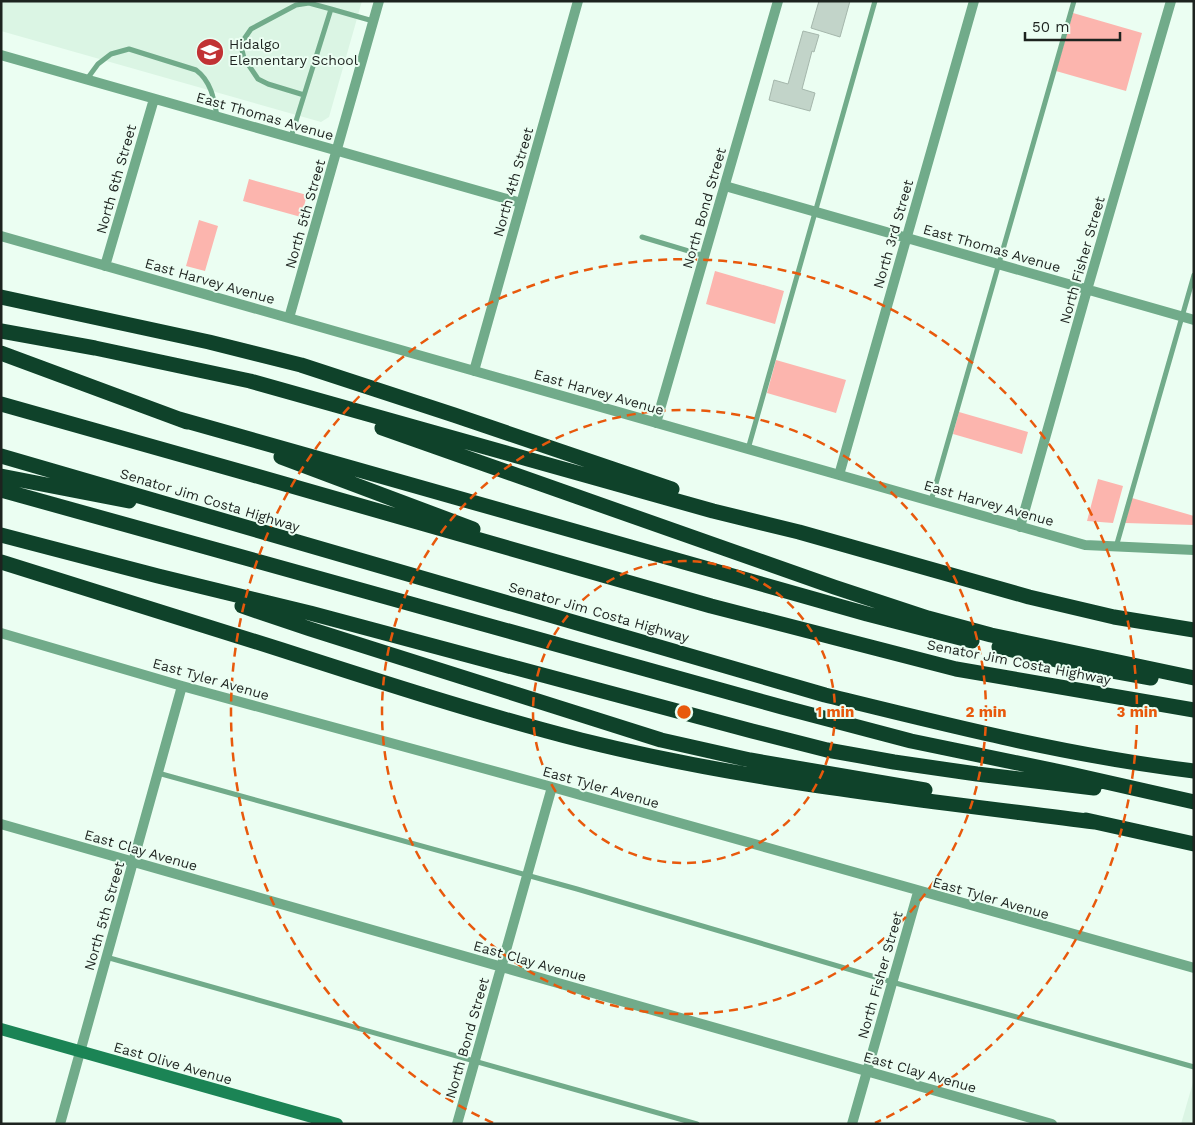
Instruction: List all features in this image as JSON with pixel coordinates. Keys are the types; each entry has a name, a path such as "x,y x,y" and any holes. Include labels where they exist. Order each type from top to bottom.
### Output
{"highway":[{"path":"1,297 217,344 301,365 799,532"},
{"path":"1,331 95,348 250,381 713,511 799,532 1072,608 1194,630"},
{"path":"1,353 580,569"},
{"path":"146,359 390,430 834,587 928,618 999,637 1194,678"},
{"name":"Senator Jim Costa Highway","path":"1,404 711,606 956,669 1194,710"},
{"path":"179,419 936,632 1074,664 1194,686"},
{"name":"Senator Jim Costa Highway","path":"1,456 825,695 1087,755 1194,771"},
{"path":"1,476 211,518"},
{"path":"1,490 902,739 1194,802"},
{"path":"1,535 310,613 752,732 827,750 977,774 1161,796"},
{"path":"1,562 125,599 454,705 598,744 684,763 793,781 913,799 1095,822"},
{"path":"158,576 310,629 661,740 750,760 988,801 1194,844"}],"main road":[{"name":"East Olive Avenue","path":"1,1029 337,1124"}],"street":[{"name":"North 5th Street","path":"289,318 380,1"},
{"name":"North 4th Street","path":"474,371 578,1"},
{"name":"North Bond Street","path":"656,423 778,1"},
{"name":"North 3rd Street","path":"839,475 974,1"},
{"name":"North Fisher Street","path":"1020,526 1171,1"},
{"name":"East Thomas Avenue","path":"1,55 521,203"},
{"name":"North 6th Street","path":"105,266 154,99"},
{"name":"East Thomas Avenue","path":"725,186 1194,320"},
{"name":"East Harvey Avenue","path":"1,236 1085,545 1194,550"},
{"name":"East Tyler Avenue","path":"1,633 182,686 1194,968"},
{"name":"North 5th Street","path":"60,1124 182,686"},
{"name":"North Bond Street","path":"457,1124 552,788"},
{"name":"East Clay Avenue","path":"1,824 1052,1124"},
{"name":"North Fisher Street","path":"852,1124 918,892"}],"lane":[{"path":"748,449 875,1"},
{"path":"931,501 1074,1"},
{"path":"304,95 258,79 244,58 242,50 242,42 251,29 296,5 310,3 374,21"},
{"path":"292,137 331,9"},
{"path":"87,79 98,64 111,54 129,49 196,70 201,74 213,93 218,117"},
{"path":"642,237 705,256"},
{"path":"1116,547 1194,275"},
{"path":"158,773 527,876 1194,1067"},
{"path":"106,957 696,1124"}],"shaded area":[{"name":"Hidalgo Elementary School","path":"3,1 362,1 329,117 321,122 1,31 1,7"},
{"path":"1073,13 1142,33 1126,91 1056,71"},
{"path":"249,179 307,195 301,217 243,201"},
{"path":"199,220 218,226 205,271 186,266"},
{"path":"715,271 784,291 775,324 706,304"},
{"path":"776,360 846,380 836,413 767,393"},
{"path":"959,412 1028,432 1022,454 953,434"},
{"path":"1098,479 1123,486 1113,523 1087,521"},
{"path":"1132,498 1194,516 1194,525 1125,523"},
{"path":"1194,1079 1194,1124 1181,1124"}],"building":[{"path":"819,1 850,1 840,37 811,28"},
{"path":"803,31 819,35 814,52 812,51 802,89 815,93 810,111 769,100 774,80 788,84"}],"place":[{"name":"Hidalgo Elementary School","path":"210,52"}]}
